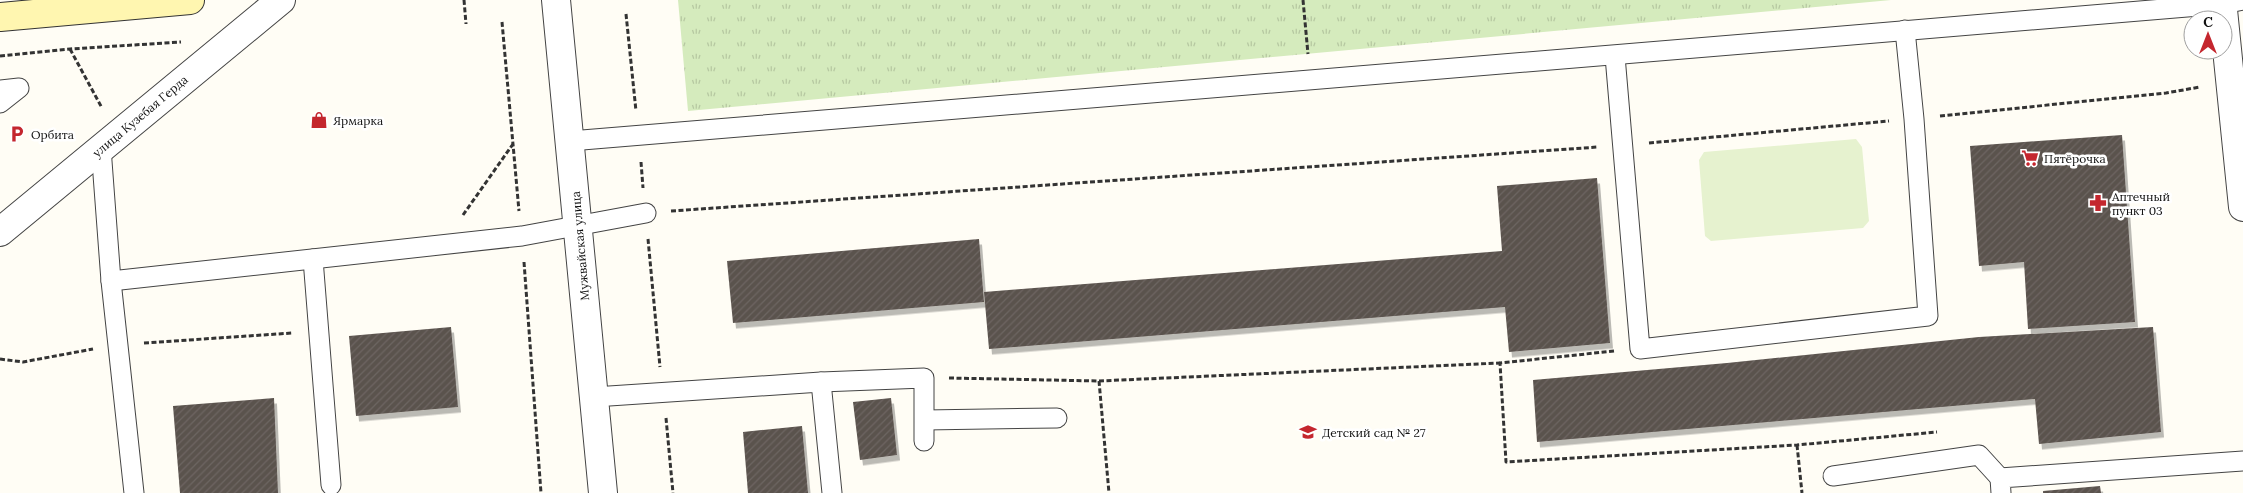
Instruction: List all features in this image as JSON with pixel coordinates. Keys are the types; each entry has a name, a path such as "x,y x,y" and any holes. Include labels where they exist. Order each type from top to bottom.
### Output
{"main road":[{"path":"0,17 190,0"}],"street":[{"name":"улица Кузебая Герда","path":"0,232 281,0"},
{"name":"Мужвайская улица","path":"556,0 603,493"},
{"path":"2229,2 2243,207"}],"lane":[{"path":"570,141 1615,56 2229,2"},
{"path":"1615,56 1640,349 1928,316 1914,119 1904,30"},
{"path":"0,90 19,88 0,103"},
{"path":"101,148 111,281 134,493"},
{"path":"111,281 522,236 646,213"},
{"path":"313,259 332,485"},
{"path":"594,397 821,382 924,378 924,441"},
{"path":"821,382 832,493"},
{"path":"925,420 1056,418"},
{"path":"1833,476 1979,455 2001,485 2243,461"}],"path":[{"path":"464,0 466,24"},
{"path":"1303,0 1311,80"},
{"path":"626,14 673,493"},
{"path":"0,56 70,49 184,42"},
{"path":"646,213 1622,145 1914,119 2166,93"},
{"path":"443,244 513,144"},
{"path":"0,360 23,362 118,345 319,331"},
{"path":"924,378 1099,381 1500,363 1640,349"},
{"path":"1500,363 1506,462 1797,445 1944,431"},
{"path":"1099,381 1109,493"},
{"path":"1797,445 1802,493"}],"green space":[{"path":"678,0 1891,0 688,111"},
{"path":"1856,139 1862,147 1869,221 1863,228 1711,241 1705,236 1699,160 1704,152"}],"building":[{"path":"2122,135 2135,322 2028,329 2024,262 1979,266 1970,146"},
{"path":"1597,178 1610,343 1509,352 1505,307 989,349 984,292 1502,251 1497,186"},
{"path":"979,239 984,302 733,323 727,261"},
{"path":"451,327 458,407 356,416 349,336"},
{"path":"2153,327 2161,432 2039,444 2035,399 1537,442 1533,380 1727,363 1979,337"},
{"path":"274,398 278,493 180,493 173,406"},
{"path":"891,398 897,455 860,460 853,402"},
{"path":"802,426 808,493 748,493 743,432"},
{"path":"2100,486 2101,493 2043,493 2043,491"}],"place":[{"name":"Ярмарка","path":"319,120"},
{"name":"Орбита","path":"17,134"},
{"name":"Пятёрочка","path":"2030,158"},
{"name":"Аптечный пункт 03","path":"2098,203"},
{"name":"Детский сад № 27","path":"1308,432"}]}
